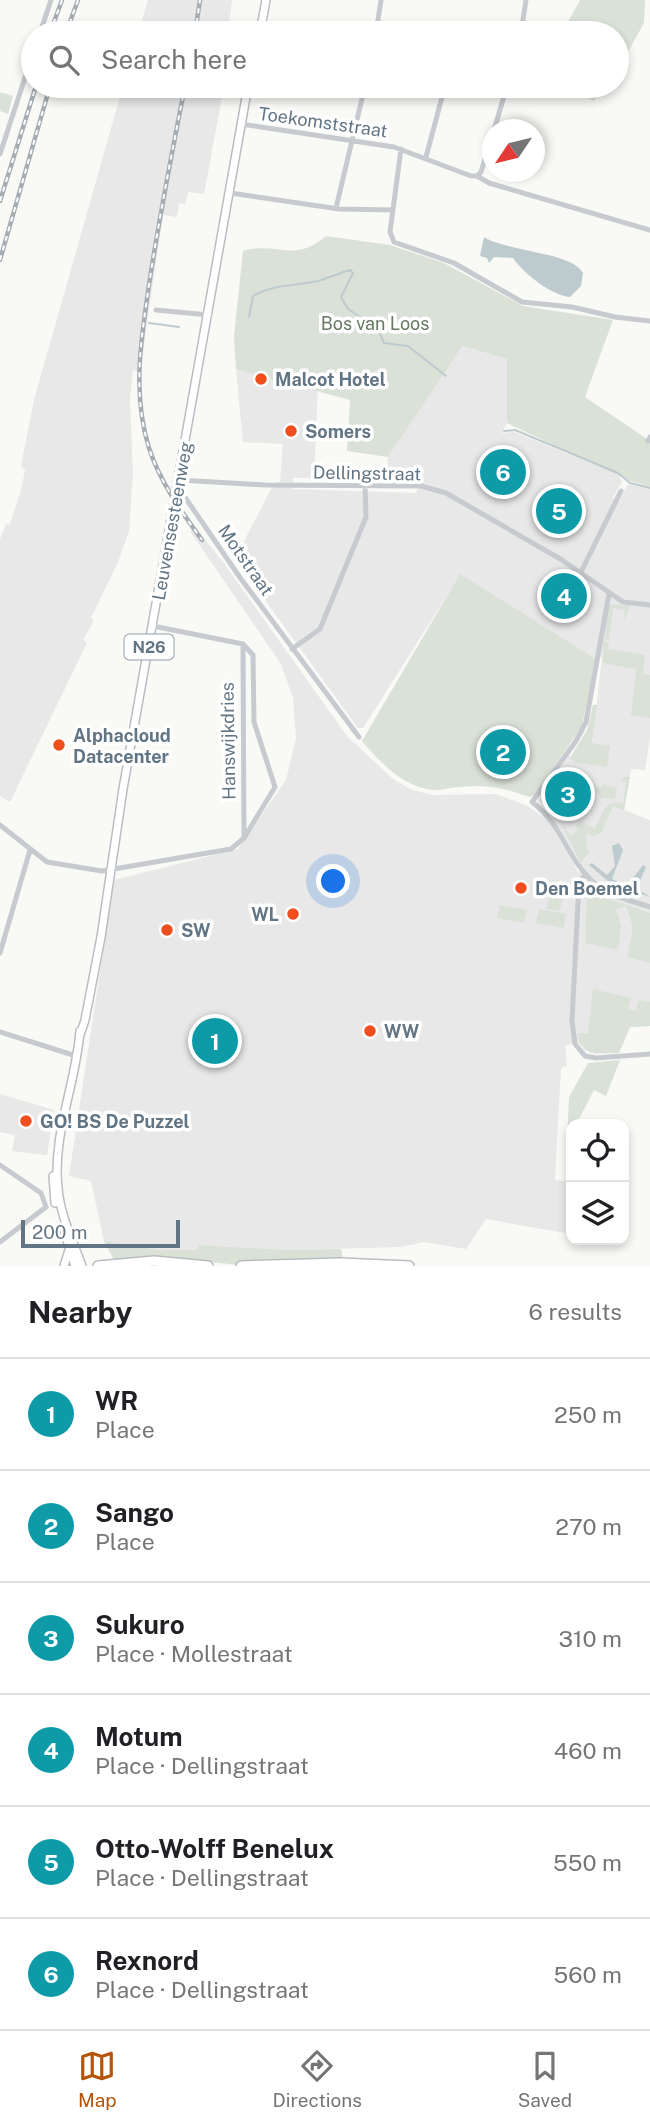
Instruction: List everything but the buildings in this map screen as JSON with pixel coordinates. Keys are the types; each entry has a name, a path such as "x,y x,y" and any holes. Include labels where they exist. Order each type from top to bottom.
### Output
{"highway":[{"path":"98,1266 154,1261 208,1266"},
{"path":"241,1266 341,1263 409,1266"}],"main road":[{"path":"262,21 266,0"},
{"name":"Leuvensesteenweg","path":"82,1266 59,1198 58,1159 248,98"},
{"name":"Leuvensesteenweg","path":"58,1159 54,1166 52,1190 75,1266"},
{"path":"64,1266 69,1259 69,1246"}],"street":[{"path":"44,21 51,0"},
{"path":"378,21 382,0"},
{"path":"523,21 527,0"},
{"path":"0,153 21,89"},
{"path":"336,208 362,98"},
{"path":"426,157 442,98"},
{"path":"497,119 503,98"},
{"name":"Toekomststraat","path":"243,124 401,149 477,176 489,183 650,230"},
{"path":"401,149 390,232 394,242 454,263 516,300 650,321"},
{"path":"477,176 482,169"},
{"path":"230,193 336,208 393,210"},
{"path":"156,310 209,316"},
{"name":"Dellingstraat","path":"179,483 421,485 446,493 581,572 609,594"},
{"name":"Motstraat","path":"179,483 292,649 359,737"},
{"path":"292,649 320,629 366,517 365,485"},
{"path":"581,572 621,491"},
{"path":"650,605 624,602 609,594 586,722 576,741 533,802 554,822 586,874 618,897 650,906"},
{"path":"153,626 243,644"},
{"name":"Hanswijkdries","path":"243,644 244,838"},
{"name":"Hanswijkdries","path":"243,644 253,655 254,722 275,787 244,838"},
{"path":"0,825 50,863 110,871 231,849 244,838"},
{"path":"0,953 30,850"},
{"path":"586,874 579,882 572,1035 577,1048 585,1056 603,1059 650,1054"},
{"path":"0,1032 76,1056"},
{"path":"0,1166 41,1193 46,1207 2,1238"}],"shaded area":[{"path":"148,0 232,0 229,21 142,21"},
{"path":"120,98 222,98 204,194 188,192 185,204 179,203 177,217 163,215 140,371 133,370 130,399 133,474 129,531 118,562 91,618 94,620 83,640 87,643 10,802 0,796 0,539 6,524 10,524 22,487 25,470 21,466 34,400"},
{"path":"484,237 507,246 566,260 583,273 581,286 570,297 538,283 513,258 494,257 489,263 487,258 480,256"},
{"path":"461,346 507,359 507,423 502,433 514,432 618,474 622,482 613,498 619,501 628,484 650,489 650,737 645,770 631,769 624,810 650,820 650,1026 630,1027 619,1053 596,1054 584,1050 579,1043 565,1045 567,1066 561,1068 555,1180 566,1181 566,1233 486,1219 466,1249 424,1242 401,1247 290,1250 198,1245 197,1250 161,1250 104,1241 91,1181 69,1176 114,880 238,849 286,780 296,738 293,698 281,664 190,531 195,527 347,736 393,779 412,790 433,795 496,794 528,806 548,821 579,873 581,865 540,799 569,755 575,763 607,767 592,744 602,657 596,659 460,575 363,728 358,728 233,556 240,549 271,489 280,481 283,444 243,442 236,370 261,354 318,384 314,478 293,478 293,489 416,493 419,485 387,483 388,457"},
{"path":"619,843 623,850 612,879 627,886 643,865 646,867 637,888 650,897 609,882 589,865 592,863 607,875 615,866 612,846"},
{"name":"GO! BS De Puzzel","path":"0,1094 54,1110 47,1155 12,1151 15,1135 0,1132"}],"green space":[{"path":"580,0 645,0 644,23 629,50 629,21 569,21"},
{"path":"0,92 13,96 8,114 0,111"},
{"name":"Bos van Loos","path":"326,236 390,245 444,263 523,306 613,320 585,397 650,441 650,487 630,481 507,423 507,359 462,346 388,457 347,451 350,400 236,369 234,336 243,251 266,248 304,249"},
{"path":"460,574 596,659 582,726 535,795 529,797 486,786 435,790 421,788 393,772 362,741"},
{"path":"613,604 630,606 624,620 625,610 613,608 609,638 612,641 605,639 608,607"},
{"path":"603,641 609,642 608,649 645,655 643,674 650,675 650,718 631,715 636,669 603,663"},
{"path":"593,705 597,705 592,743 610,746 607,767 575,763 570,758 587,730"},
{"path":"623,777 630,777 624,810 613,806 601,833 593,836 586,834 587,850 590,850 581,863 560,821 571,836 578,829 576,826 580,820 595,829 607,806 623,803 626,782 622,781"},
{"path":"602,784 617,788 615,799 600,798 599,794 588,786 601,788"},
{"path":"552,880 565,883 560,911 547,909"},
{"path":"590,887 612,900 650,913 650,963 627,957 633,927 626,906 616,909 621,926 618,950 585,943 587,891"},
{"path":"500,905 527,910 524,923 497,918"},
{"path":"539,909 566,914 564,928 536,923"},
{"path":"593,989 631,998 628,1009 636,1011 639,1000 650,1002 650,1026 630,1027 619,1053 591,1053 579,1043 577,1033 588,1033"},
{"path":"620,1060 606,1096 594,1090 579,1119 568,1119 569,1097 588,1063"},
{"path":"104,1241 161,1250 197,1250 198,1245 290,1250 341,1249 343,1259 245,1263 250,1266 188,1260 188,1266 145,1266 114,1260"}],"waterway":[{"path":"249,317 253,296 261,292 318,281 350,270 353,273 341,297 348,309 378,329 384,343 408,346 446,376"},
{"path":"149,323 179,327"},
{"path":"504,431 515,430 618,473 630,483 650,488"}],"railway":[{"path":"54,21 62,0"},
{"path":"70,21 78,0"},
{"path":"197,21 200,0"},
{"path":"0,201 32,98"},
{"path":"0,260 47,98"},
{"path":"183,98 149,285 139,387 144,427 154,461 172,496 202,540"}],"place":[{"name":"Malcot Hotel","path":"261,379"},
{"name":"Somers","path":"291,431"},
{"name":"Rexnord","path":"503,472"},
{"name":"Otto-Wolff Benelux","path":"559,511"},
{"name":"Motum","path":"564,596"},
{"name":"Alphacloud Datacenter","path":"59,745"},
{"name":"Sango","path":"503,752"},
{"name":"Sukuro","path":"568,794"},
{"name":"Den Boemel","path":"521,888"},
{"name":"WL","path":"293,914"},
{"name":"SW","path":"167,930"},
{"name":"WW","path":"370,1031"},
{"name":"WR","path":"215,1041"},
{"name":"GO! BS De Puzzel","path":"26,1121"}]}
